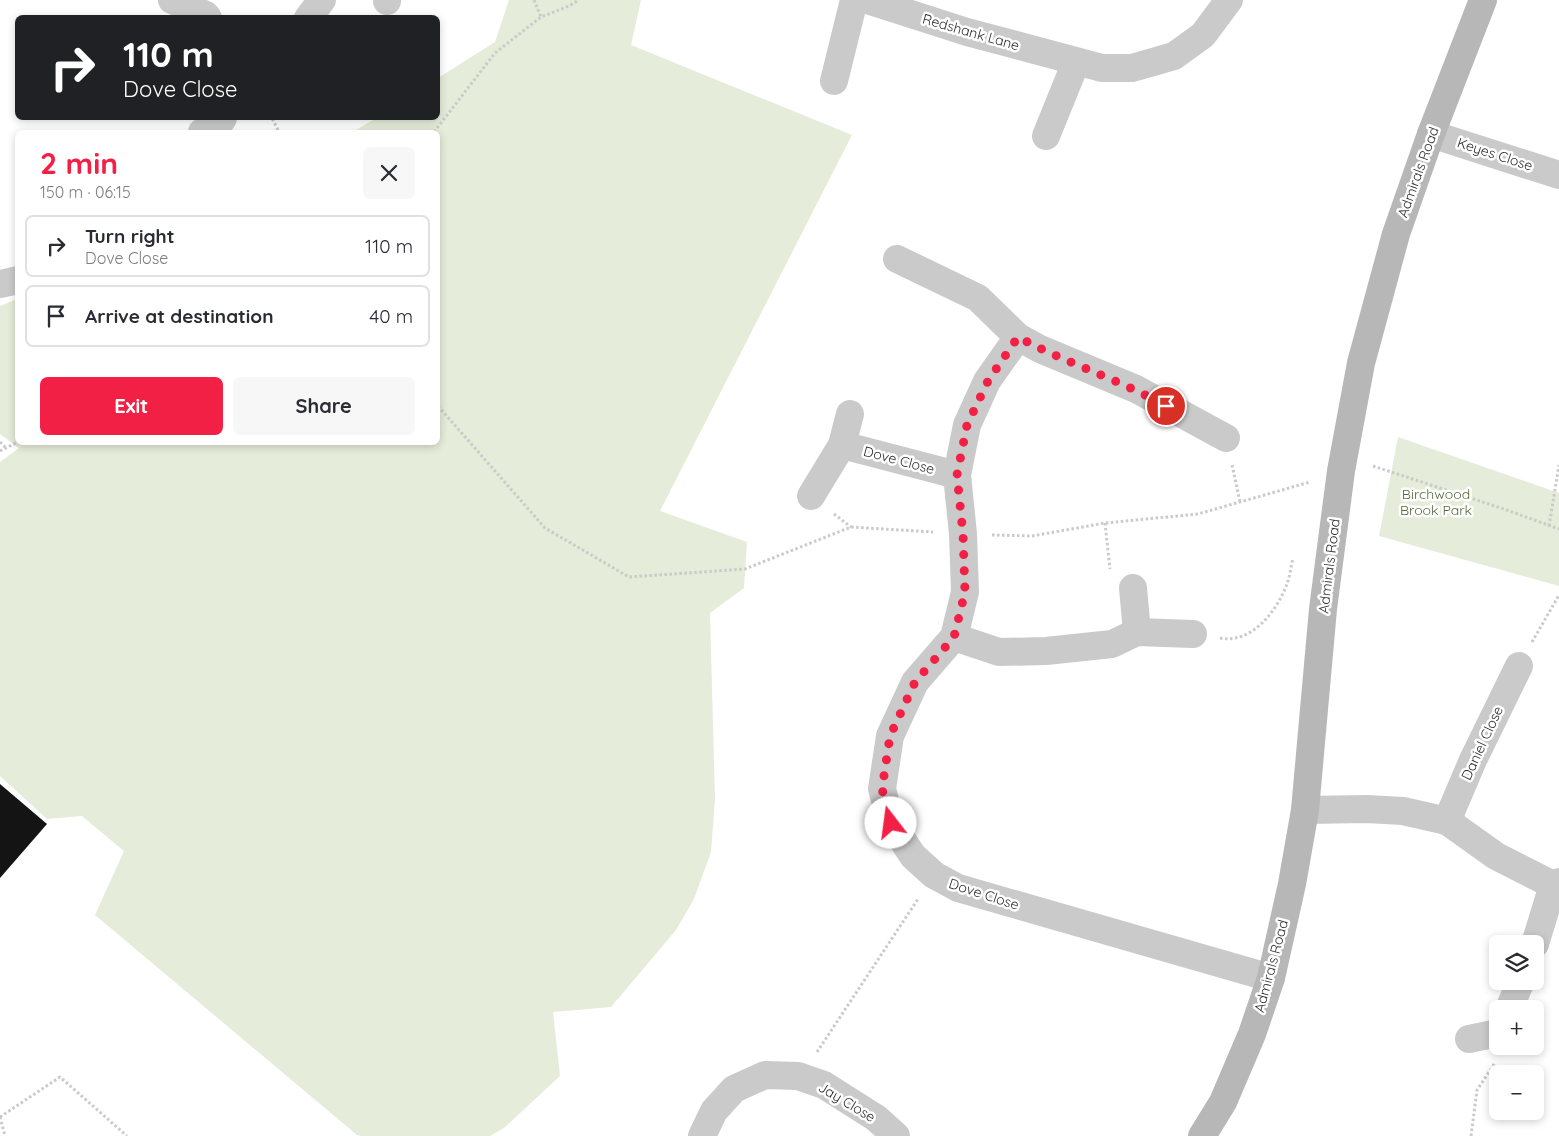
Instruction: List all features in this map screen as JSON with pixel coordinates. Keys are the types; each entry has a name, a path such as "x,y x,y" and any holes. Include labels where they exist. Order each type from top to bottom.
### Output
{"street":[{"path":"172,0 206,15"},
{"path":"310,15 322,0"},
{"path":"834,80 854,0"},
{"name":"Redshank Lane","path":"867,0 967,32 1102,68 1132,68 1174,56 1203,35 1229,0"},
{"name":"Admirals Road","path":"1202,1136 1223,1102 1252,1034 1271,978 1292,884 1305,810 1323,609 1341,471 1361,363 1396,234 1483,0"},
{"path":"1046,136 1076,62"},
{"path":"205,130 222,120"},
{"name":"Keyes Close","path":"1432,134 1559,176"},
{"path":"897,259 978,298 1018,337 1056,356 1136,389 1226,438"},
{"path":"0,284 15,281"},
{"name":"Dove Close","path":"1018,337 988,381 967,425 957,475 963,534 965,592 954,637 915,682 890,736 882,789 891,823 913,856 934,875 958,888 1271,978"},
{"path":"811,496 842,445 850,414"},
{"name":"Dove Close","path":"842,445 957,475"},
{"path":"1133,588 1138,632"},
{"path":"954,637 999,652 1046,651 1112,644 1138,632 1193,634"},
{"name":"Daniel Close","path":"1447,821 1472,760 1519,666"},
{"path":"1305,810 1367,809 1403,811 1447,821 1496,856 1556,884 1538,935"},
{"path":"1469,1039 1489,1035"},
{"name":"Jay Close","path":"702,1136 714,1111 734,1090 765,1075 798,1076 824,1085 876,1118 896,1136"}],"path":[{"path":"534,0 541,17"},
{"path":"436,130 495,53 541,17 579,0"},
{"path":"440,408 545,528 629,577 745,569 851,527 1032,536 1106,523 1198,514 1307,483"},
{"path":"1226,438 1240,502"},
{"path":"0,442 5,447"},
{"path":"0,451 15,443"},
{"path":"1365,463 1559,529"},
{"path":"1549,526 1559,465"},
{"path":"1106,523 1112,588 1133,588"},
{"path":"1193,634 1228,640 1246,636 1259,626 1276,607 1287,584 1293,558"},
{"path":"1519,666 1559,595"},
{"path":"798,1076 812,1059 934,875"},
{"path":"1471,1136 1477,1090 1496,1061"},
{"path":"5,1136 0,1117 60,1077 127,1136"}],"green space":[{"path":"509,0 641,0 631,45 852,135 660,511 747,542 744,588 710,613 715,799 711,852 694,899 676,930 611,1007 553,1012 560,1076 504,1128 490,1136 362,1136 357,1135 95,915 124,851 82,816 47,819 0,776 0,462 19,448 0,434 0,306 15,300 15,445 440,445 440,130 356,130 373,120 440,120 440,77 495,42"},
{"name":"Birchwood Brook Park","path":"1398,437 1559,493 1559,586 1379,536"}],"building":[{"path":"0,784 47,824 0,878"}],"route":[{"path":"891,823 882,789 890,736 915,682 954,637 965,592 963,534 957,475 967,425 988,381 1018,337 1040,349 1136,389 1166,406"}]}
